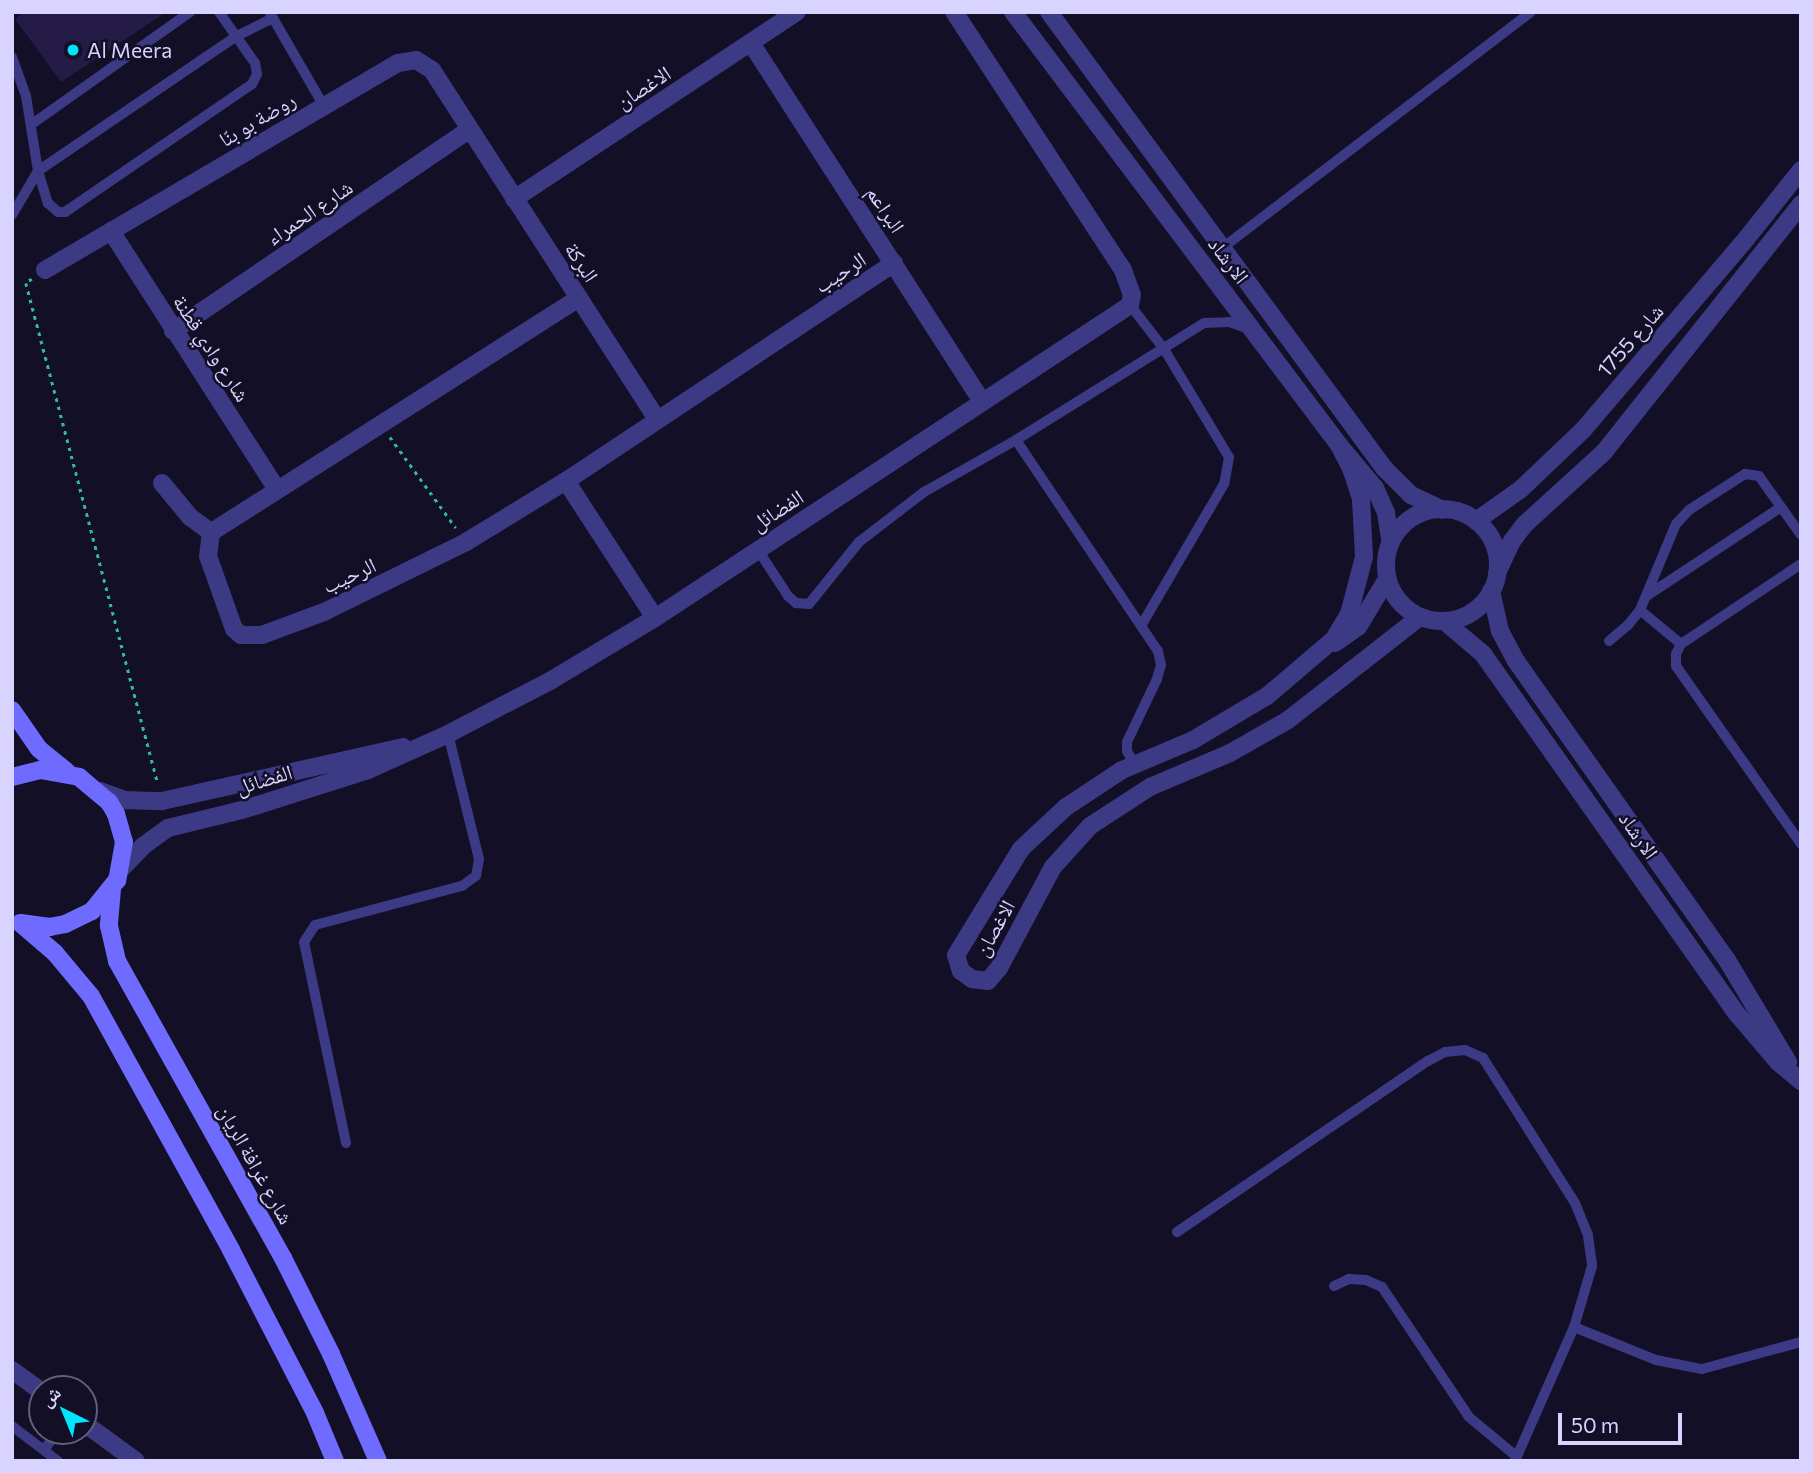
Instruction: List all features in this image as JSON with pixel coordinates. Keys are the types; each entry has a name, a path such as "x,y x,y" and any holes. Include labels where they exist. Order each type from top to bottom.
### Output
{"main road":[{"path":"12,710 39,749 67,772 100,791 113,808 121,828 124,849 120,870 112,889 92,911 65,924 43,926 16,921"},
{"path":"12,777 40,770 67,772"},
{"name":"شارع غرافة الريان","path":"112,889 108,926 117,961 283,1258 331,1354 378,1461"},
{"path":"16,921 55,953 91,996 231,1250 315,1413 335,1461"}],"street":[{"name":"الاغصان","path":"514,199 797,12"},
{"path":"954,12 1123,270 1131,300"},
{"name":"الارشاد","path":"1013,12 1382,501 1391,543"},
{"name":"الارشاد","path":"1049,12 1220,249 1384,468 1411,495 1443,510"},
{"name":"البراعم","path":"751,43 982,401"},
{"name":"روضة بو بنّا","path":"45,270 398,63 416,60 432,69 469,130"},
{"name":"البركة","path":"469,130 657,419"},
{"name":"شارع الحمراء","path":"173,331 469,130"},
{"name":"شارع 1755","path":"1476,521 1521,489 1583,430 1742,244 1801,170"},
{"path":"1497,573 1495,550 1484,529 1476,521 1460,513 1443,510 1412,518 1391,543 1386,561 1387,579 1397,600 1420,617 1444,621 1472,612 1491,591 1511,541 1525,524 1604,452 1801,204"},
{"name":"شارع وادي قطنة","path":"111,231 276,488"},
{"name":"الرحيب","path":"211,532 208,556 228,617 241,635 251,637 353,600 466,542 566,481 894,263"},
{"path":"162,483 190,517 211,532 276,488 579,298"},
{"name":"الفضائل","path":"120,870 143,845 168,828 242,810 343,778 431,742 550,681 655,618 1131,300"},
{"name":"الاغصان","path":"1339,445 1352,471 1361,499 1365,528 1359,586 1349,614 1334,639 1267,696 1193,740 1135,765 1066,807 1021,849 956,955 961,971 972,979 988,981 999,968 1053,867 1090,826 1150,787 1230,753 1288,720 1420,617"},
{"path":"566,481 655,618"},
{"name":"الاغصان","path":"1312,659 1358,627 1387,579"},
{"name":"الارشاد","path":"1491,591 1500,631 1516,661 1727,960 1799,1079"},
{"name":"الارشاد","path":"1444,621 1483,653 1738,1015 1769,1052 1799,1079"},
{"name":"الفضائل","path":"100,791 125,800 162,801 336,760 431,742"},
{"path":"12,1370 28,1382"},
{"path":"98,1433 136,1461"}],"lane":[{"path":"32,124 190,12"},
{"path":"12,57 32,124 38,171 48,203 58,212 71,209 252,84 257,74 256,63 219,12"},
{"path":"1220,249 1531,12"},
{"path":"12,215 38,171 272,15 324,106"},
{"path":"1131,300 1229,457 1224,484 1141,626"},
{"path":"758,550 788,596 796,603 808,604 859,542 924,492 1016,440 1204,323 1229,322 1253,330"},
{"path":"1016,440 1158,651 1161,666 1127,742 1127,751 1135,765"},
{"path":"1609,641 1640,610 1671,532 1689,510 1745,474 1759,476 1801,535"},
{"path":"1647,595 1781,507"},
{"path":"1801,564 1681,644 1676,654 1676,666 1681,676 1801,844"},
{"path":"1640,610 1681,644"},
{"path":"346,1143 304,943 315,925 462,886 476,876 479,859 448,734"},
{"path":"1177,1232 1428,1061 1445,1052 1465,1050 1482,1058 1495,1073 1575,1203 1588,1236 1592,1266 1574,1327 1516,1459 1484,1432 1461,1407 1382,1287 1366,1280 1349,1279 1334,1286"},
{"path":"1574,1327 1656,1360 1702,1369 1801,1342"},
{"path":"12,1426 58,1461"},
{"path":"44,1450 48,1445"}],"path":[{"path":"45,270 26,283 162,801"},
{"path":"381,424 466,542"}],"building":[{"name":"Al Meera","path":"25,12 166,12 61,82 15,19"}],"place":[{"name":"Al Meera","path":"73,50"}]}
